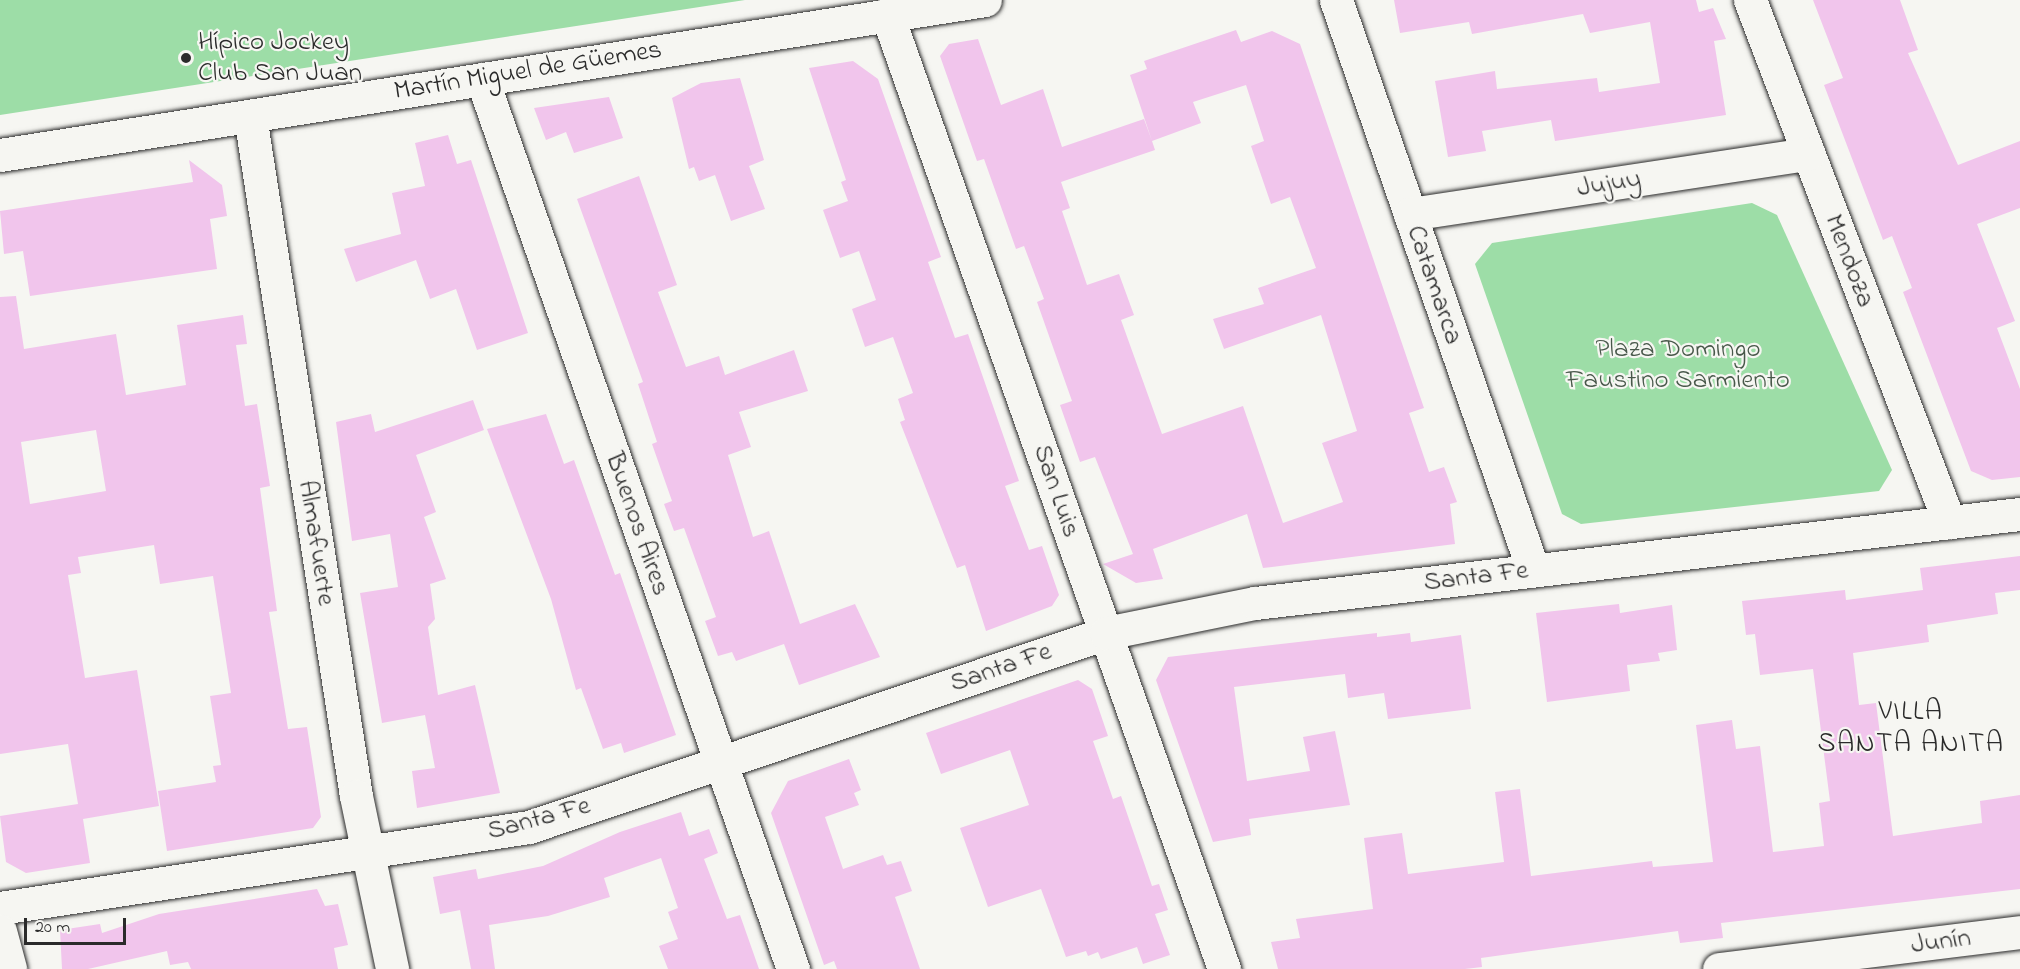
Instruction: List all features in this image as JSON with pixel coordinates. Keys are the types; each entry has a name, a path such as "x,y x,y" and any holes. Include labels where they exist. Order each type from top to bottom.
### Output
{"street":[{"name":"Martín Miguel de Güemes","path":"0,155 985,0"},
{"name":"Catamarca","path":"1336,0 1533,570"},
{"name":"Mendoza","path":"1750,0 1949,522"},
{"name":"San Luis","path":"888,14 1224,969"},
{"name":"Buenos Aires","path":"482,79 793,969"},
{"name":"Almafuerte","path":"250,116 368,853 392,969"},
{"name":"Jujuy","path":"1410,214 1809,154"},
{"name":"Santa Fe","path":"0,908 529,827 1106,633 1255,603 2020,514"},
{"path":"0,931 10,969"},
{"name":"Junín","path":"1719,969 2020,932"}],"green space":[{"name":"Hípico Jockey Club San Juan","path":"0,0 745,0 0,115"},
{"name":"Plaza Domingo Faustino Sarmiento","path":"1752,203 1777,215 1892,470 1879,491 1581,524 1562,514 1475,264 1492,243"}],"building":[{"path":"1394,0 1696,0 1699,12 1713,8 1726,39 1714,41 1726,115 1555,141 1551,120 1482,131 1486,151 1448,157 1435,81 1495,71 1497,89 1597,78 1599,92 1660,83 1650,22 1590,33 1583,14 1472,34 1469,22 1400,33"},
{"path":"1813,0 1900,0 1918,50 1908,53 1958,165 2020,141 2020,208 1977,224 2015,321 1997,328 2020,389 2020,477 1992,480 1971,471 1903,292 1912,288 1892,236 1883,240 1824,85 1843,78"},
{"path":"1236,30 1241,42 1272,31 1300,44 1424,408 1409,413 1429,472 1444,467 1457,502 1450,504 1455,544 1263,568 1247,514 1153,549 1163,579 1136,583 1103,564 1133,554 1095,457 1080,462 1060,405 1072,401 1037,302 1044,299 1024,246 1016,249 984,159 977,161 940,56 949,44 978,39 1001,105 1043,89 1062,147 1144,119 1152,141 1130,75 1147,69 1144,61","holes":["1246,85 1264,141 1251,146 1271,204 1290,197 1316,268 1258,288 1264,304 1213,319 1224,349 1321,315 1357,431 1322,443 1343,502 1283,523 1243,406 1162,434 1121,320 1134,315 1119,274 1087,285 1062,211 1070,208 1061,182 1155,150 1152,141 1201,123 1193,102"]},
{"path":"853,61 878,79 941,257 928,262 955,338 968,334 1019,481 1005,486 1029,550 1042,546 1059,595 1052,606 986,631 965,565 957,568 900,422 905,420 898,399 913,393 893,337 865,347 852,309 876,300 859,251 840,258 823,210 848,201 841,182 846,180 809,68"},
{"path":"740,78 764,160 749,166 765,209 731,221 715,175 699,181 694,167 689,169 672,98 701,83"},
{"path":"609,97 623,138 574,153 566,132 546,140 534,108"},
{"path":"448,135 457,164 471,160 528,333 477,350 456,289 430,299 416,260 356,282 344,249 401,234 392,193 425,186 415,143"},
{"path":"189,160 222,185 227,216 210,219 217,269 30,296 23,251 4,254 0,211 193,182"},
{"path":"639,176 677,285 658,292 686,367 719,356 725,375 794,350 808,391 739,412 751,447 728,455 753,537 769,531 800,624 855,604 880,657 799,685 784,644 736,661 732,652 718,656 705,621 716,617 684,528 674,531 664,504 672,501 652,444 657,442 638,384 643,382 577,199"},
{"path":"16,296 24,349 116,334 126,395 186,385 177,325 243,315 247,344 236,345 245,406 257,404 270,486 260,488 277,611 269,612 288,729 307,727 321,817 313,828 167,851 158,791 216,782 213,766 221,765 210,696 231,693 213,576 160,584 154,545 78,557 81,573 68,575 85,678 137,670 159,806 83,819 90,863 26,873 6,862 0,816 78,804 68,744 0,754 0,297","holes":["96,430 106,491 30,504 21,442"]},
{"path":"473,400 484,430 416,455 436,512 424,517 446,579 430,584 435,619 428,627 438,695 475,685 500,793 417,808 412,771 435,768 425,715 382,723 360,593 398,587 390,534 352,541 336,422 371,414 375,432"},
{"path":"546,414 564,464 574,460 615,575 620,573 676,735 624,753 621,743 603,749 581,688 576,690 551,599 487,429"},
{"path":"2020,556 2020,590 1995,593 1998,614 1927,625 1929,642 1853,653 1859,705 1876,703 1893,836 1982,823 1980,801 2020,795 2020,889 1721,923 1723,938 1680,943 1678,931 1481,958 1482,967 1465,969 1278,969 1271,942 1300,938 1296,919 1373,909 1364,838 1402,833 1408,874 1504,862 1495,792 1520,789 1531,876 1652,861 1653,867 1713,862 1696,725 1732,720 1736,749 1760,746 1773,852 1824,846 1819,803 1830,801 1813,669 1760,675 1755,634 1746,635 1742,601 1845,590 1846,600 1923,590 1920,568"},
{"path":"1619,604 1620,613 1672,605 1677,650 1658,653 1660,661 1627,665 1630,691 1547,702 1536,613"},
{"path":"1377,633 1377,637 1410,633 1411,642 1461,635 1471,709 1388,719 1384,693 1348,698 1345,674 1234,687 1247,781 1310,771 1303,737 1335,731 1350,805 1249,819 1251,835 1213,842 1156,680 1168,657"},
{"path":"1078,680 1092,689 1108,736 1093,741 1113,799 1121,796 1152,886 1159,884 1168,910 1155,914 1170,955 1143,964 1137,947 1101,959 1098,952 1088,956 1086,951 1066,957 1041,889 988,907 960,828 1029,805 1010,750 941,774 926,733"},
{"path":"849,759 861,790 854,793 859,805 825,817 843,869 883,855 887,865 901,861 912,891 895,897 920,969 837,969 834,961 824,965 771,813 788,781"},
{"path":"681,812 689,836 709,829 718,853 704,859 727,919 740,915 759,969 668,969 659,946 678,939 668,912 678,908 661,858 604,878 610,897 548,916 489,925 495,969 471,969 460,910 440,914 433,877 476,869 478,879 543,866 620,832"},
{"path":"317,889 325,906 338,904 348,945 334,948 338,969 191,969 188,962 170,965 167,951 88,969 62,969 60,930 100,924 102,933 159,914"}],"place":[{"name":"Hípico Jockey Club San Juan","path":"186,58"}],"district":[{"name":"VILLA SANTA ANITA","path":"1911,729"}]}
